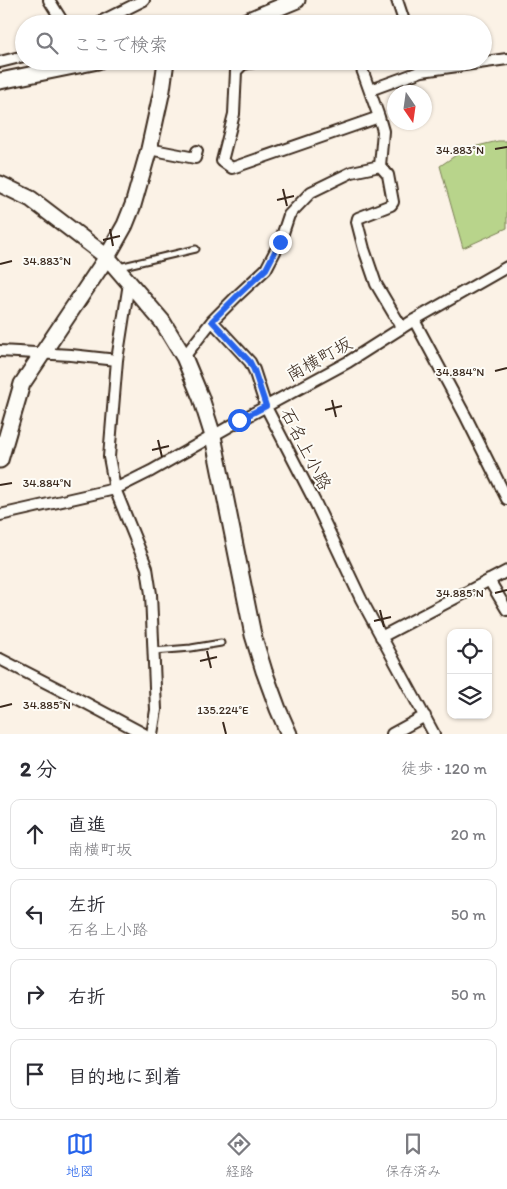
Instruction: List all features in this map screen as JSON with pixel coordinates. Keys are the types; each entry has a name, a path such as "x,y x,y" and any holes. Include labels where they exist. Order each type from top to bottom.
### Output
{"street":[{"path":"49,0 58,15"},
{"path":"114,15 144,0"},
{"path":"261,15 297,0"},
{"path":"396,0 402,15"},
{"path":"0,62 15,58"},
{"path":"492,60 507,59"},
{"path":"0,81 54,70"},
{"path":"0,460 22,384 111,262 133,205 149,149 165,70"},
{"path":"237,70 234,114 222,161 232,168 379,117"},
{"path":"362,70 379,117 382,131 380,166 388,175 393,202 391,205 358,218 357,222 376,284 402,328"},
{"path":"370,90 412,70"},
{"path":"149,149 195,158 197,151"},
{"path":"184,357 212,321 266,269 280,242 289,215 311,192 352,172 380,166"},
{"path":"0,184 30,199 111,262 162,321 184,357 201,398 213,436 253,636 264,671 289,734"},
{"name":"南横町坂","path":"0,515 114,489 151,471 239,420 348,362 414,320 507,267"},
{"path":"129,283 117,360 109,456 114,489 147,568 151,594 156,710 152,734"},
{"path":"414,320 507,499"},
{"name":"石名上小路","path":"212,321 250,362 266,406 316,504 361,599 434,734"},
{"path":"0,352 71,354 117,360"},
{"path":"381,637 507,571"},
{"path":"489,580 507,610"},
{"path":"0,659 144,734"},
{"path":"392,734 425,716"}],"lane":[{"path":"111,262 196,249"},
{"path":"154,651 221,644"}],"green space":[{"path":"498,141 507,141 507,228 463,248 440,166 465,149"}],"route":[{"path":"239,420 266,406 250,362 212,321 266,269 280,242"}]}
